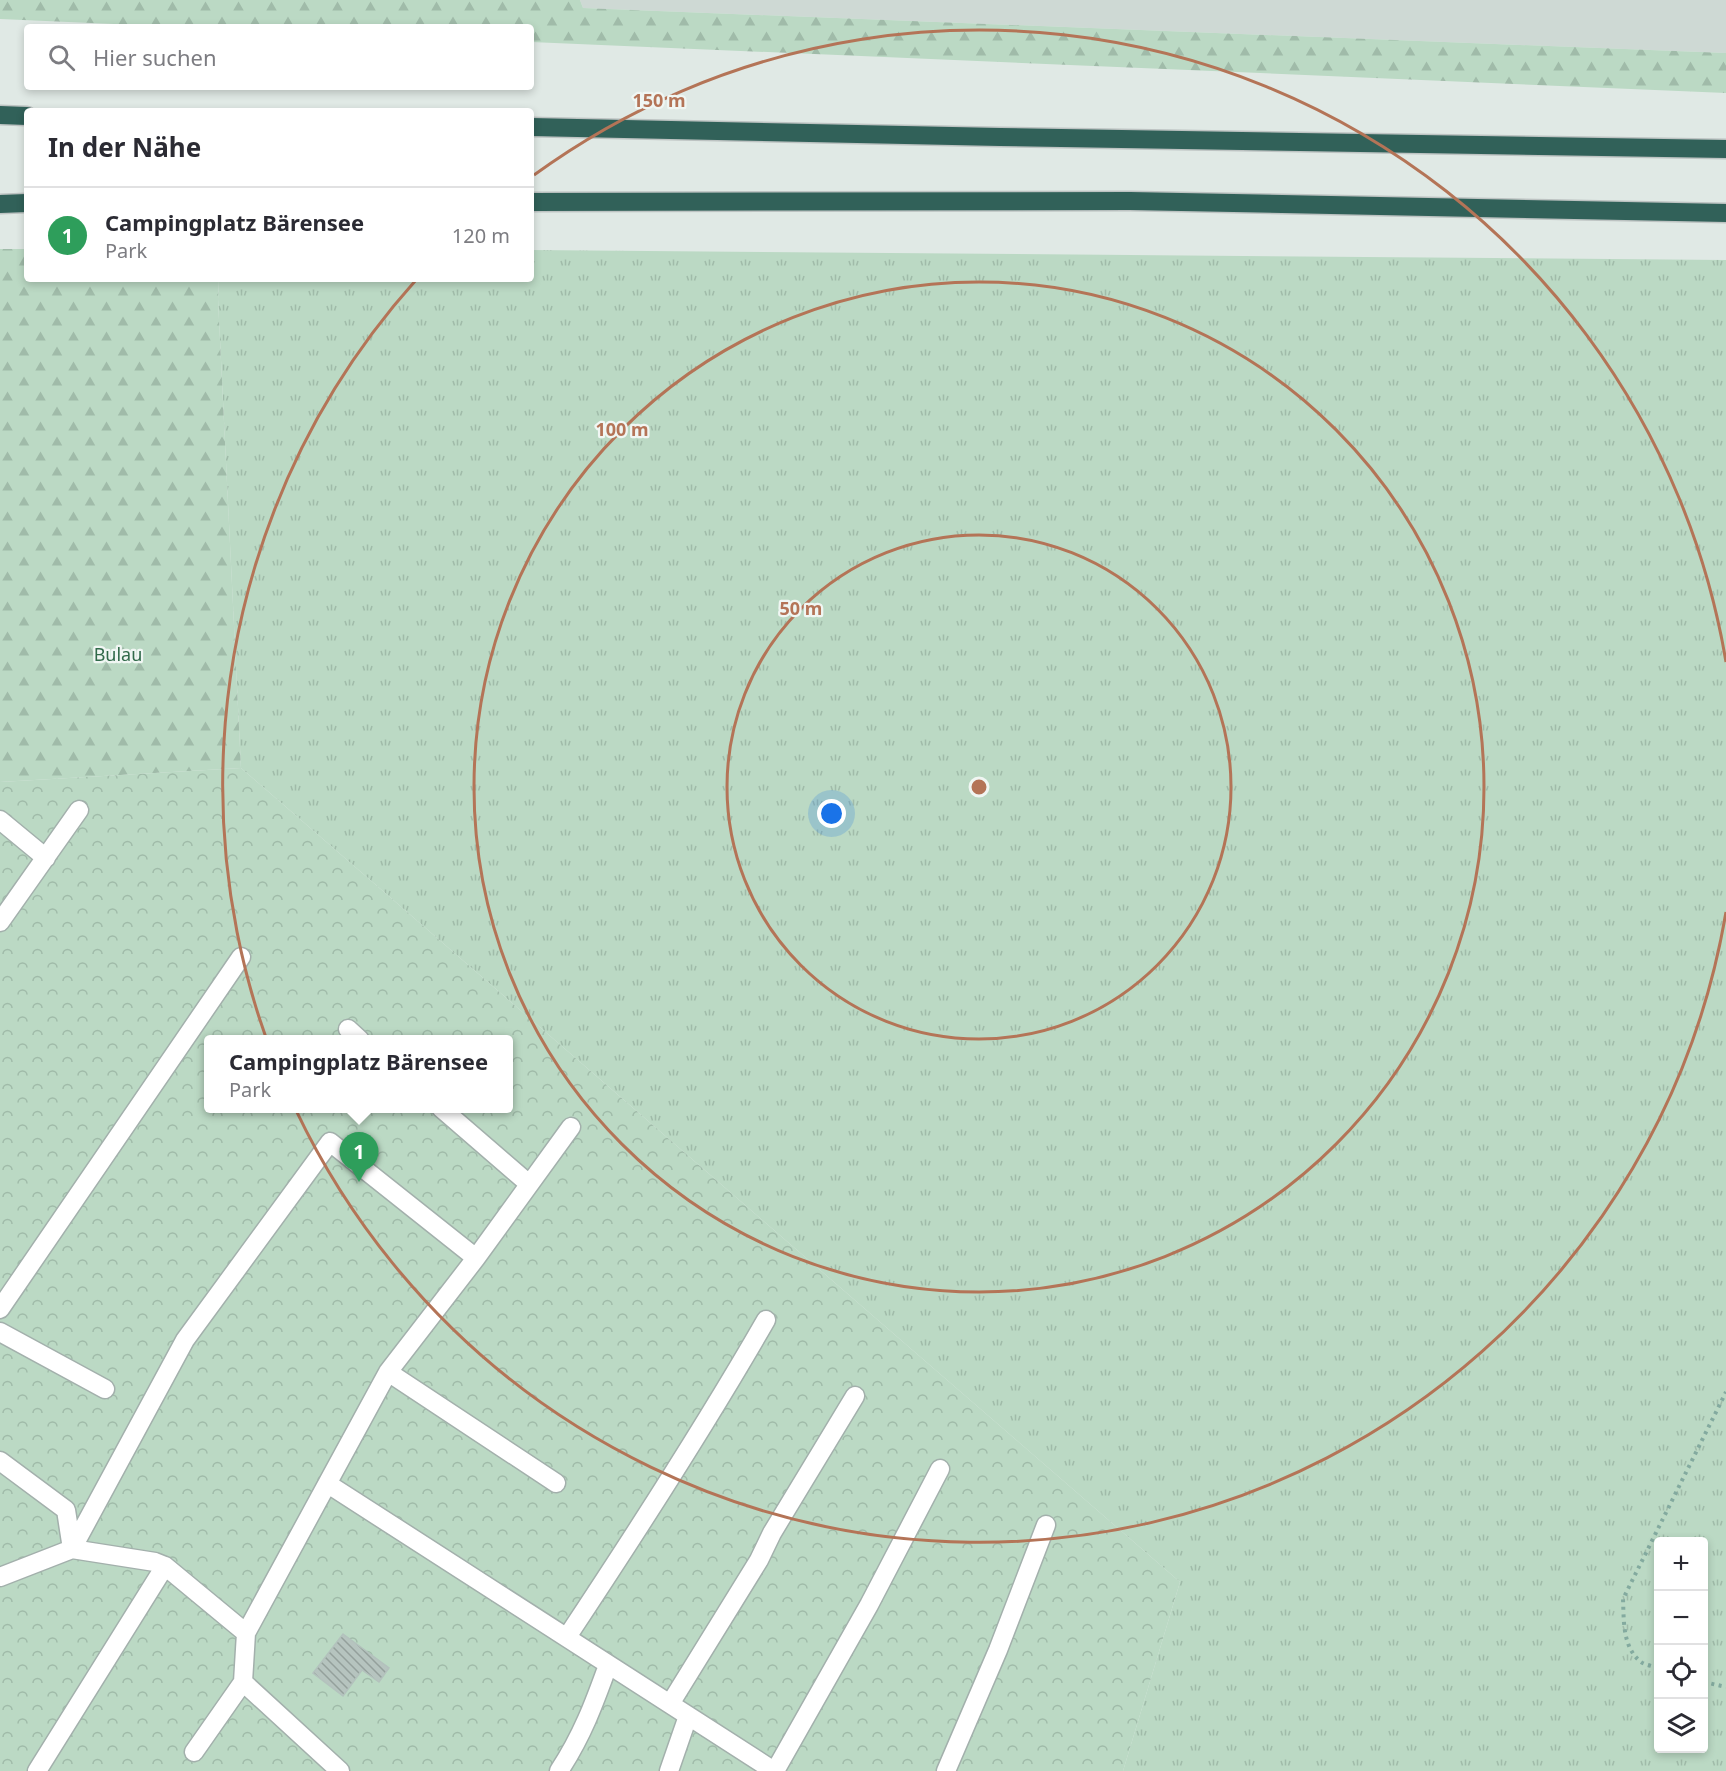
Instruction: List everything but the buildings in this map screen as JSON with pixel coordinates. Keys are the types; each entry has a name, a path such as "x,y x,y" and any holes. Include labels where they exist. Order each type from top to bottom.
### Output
{"highway":[{"path":"0,114 23,116"},
{"path":"534,127 1726,149"},
{"path":"534,202 1130,201 1726,213"},
{"path":"0,203 24,202"}],"lane":[{"path":"0,922 79,810"},
{"path":"0,820 46,858"},
{"path":"0,1309 241,957"},
{"path":"447,1113 529,1184"},
{"path":"194,1752 243,1682 246,1633 388,1372 476,1258 571,1127"},
{"path":"72,1549 185,1340 330,1142 476,1258"},
{"path":"567,1637 664,1490 766,1320"},
{"path":"0,1332 105,1389"},
{"path":"388,1372 556,1483"},
{"path":"670,1704 759,1560 772,1533 855,1396"},
{"path":"0,1461 66,1510 72,1549"},
{"path":"328,1484 775,1771 868,1605 940,1469"},
{"path":"946,1771 998,1650 1046,1525"},
{"path":"0,1577 72,1549 155,1562 165,1566 246,1633"},
{"path":"37,1771 165,1566"},
{"path":"559,1771 574,1748 591,1712 608,1665"},
{"path":"243,1682 340,1771"},
{"path":"669,1771 688,1716"}],"path":[{"path":"1654,1667 1642,1663 1630,1650 1624,1628 1623,1599 1726,1392"},
{"path":"1708,1683 1726,1687"}],"shaded area":[{"path":"580,0 1726,0 1726,53 583,8"}],"green space":[{"path":"0,0 580,0 583,8 1726,53 1726,93 534,42 534,24 114,24 0,19"},
{"name":"Bulau","path":"0,249 24,249 24,282 219,282 241,768 0,782"},
{"path":"534,250 1726,260 1726,1771 1123,1771 1180,1582 241,768 219,282 534,282"},
{"path":"241,768 1180,1582 1123,1771 0,1771 0,782"}],"place":[{"name":"Campingplatz Bärensee","path":"359,1182"}]}
